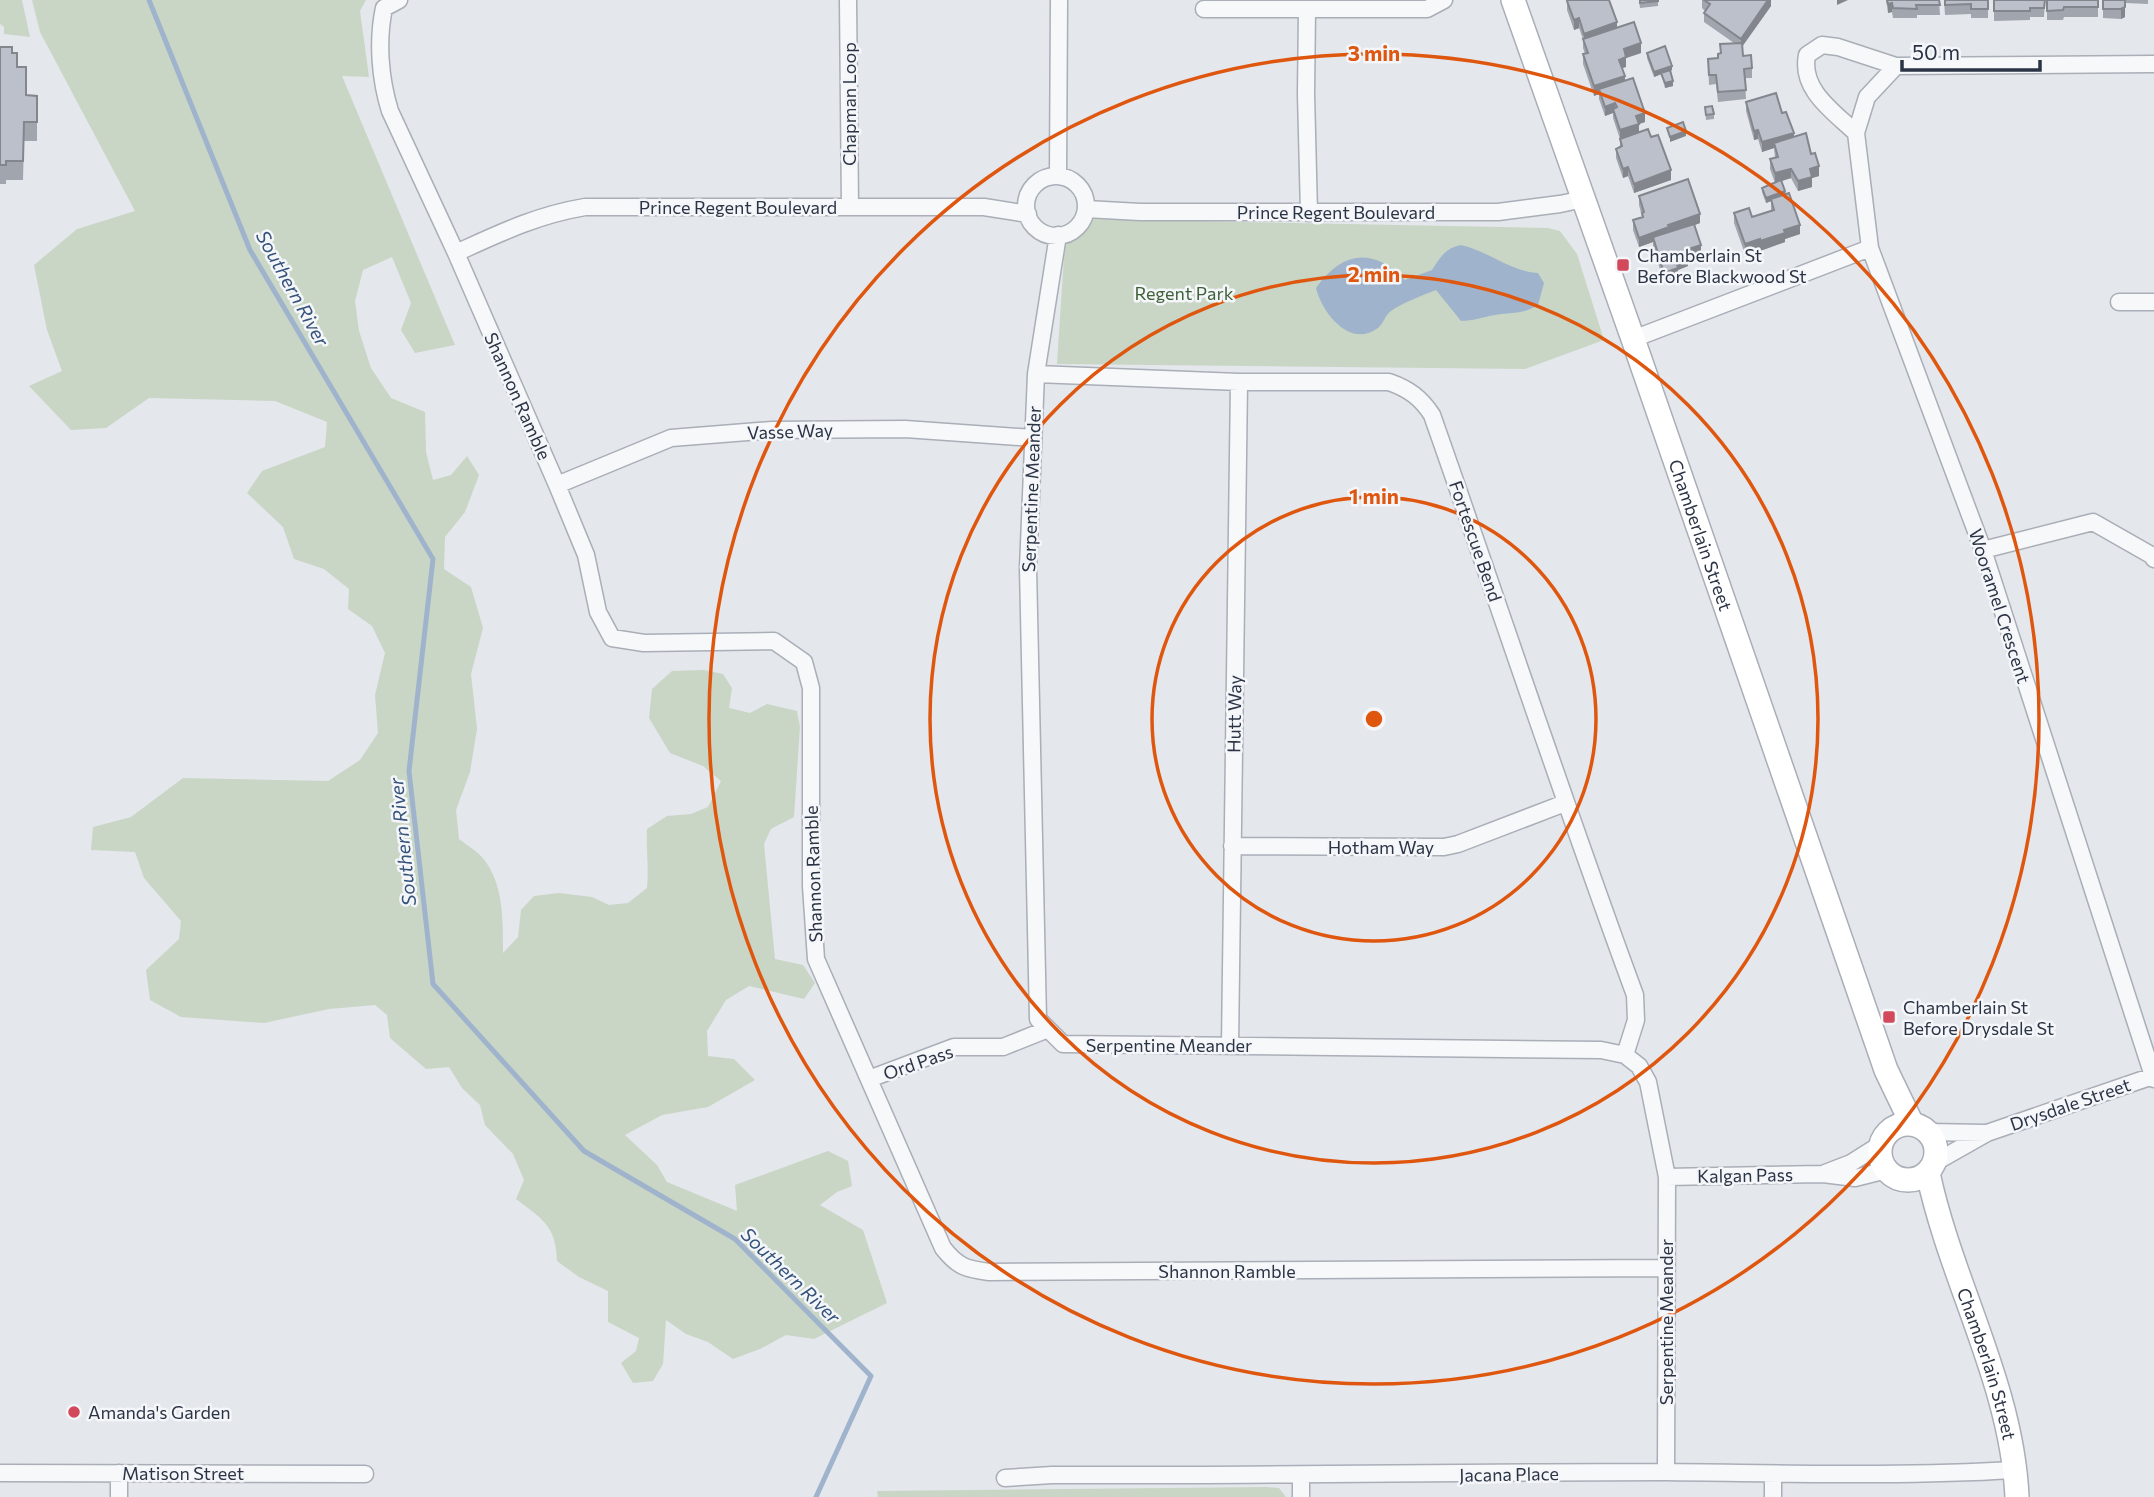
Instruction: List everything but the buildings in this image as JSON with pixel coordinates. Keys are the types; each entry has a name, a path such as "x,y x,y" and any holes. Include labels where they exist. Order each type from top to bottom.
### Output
{"main road":[{"name":"Chamberlain Street","path":"1513,0 1886,1070 1903,1132"},
{"name":"Chamberlain Street","path":"1903,1132 1936,1146 1931,1168 1943,1234 1995,1383 2011,1446 2017,1497"},
{"name":"Chamberlain Street","path":"1903,1132 1880,1153 1943,1234"},
{"path":"1896,1175 1920,1178 1931,1168"}],"street":[{"name":"Shannon Ramble","path":"399,0 383,8 379,32 385,95 390,111 456,253 557,485 586,555 598,612 612,638 644,643 774,641 804,662 811,688 811,886 816,959 943,1248 955,1262 970,1270 989,1272 1665,1268"},
{"name":"Chapman Loop","path":"848,0 850,208"},
{"path":"1058,176 1059,0"},
{"path":"1204,9 1263,5 1307,9 1427,9 1444,0"},
{"path":"1307,9 1309,213"},
{"path":"1896,66 1867,97 1856,133 1817,96 1808,81 1805,65 1807,55 1822,45 1838,47 1896,66 2154,64"},
{"name":"Wooramel Crescent","path":"1856,133 1870,248 1983,550 2153,1077"},
{"path":"1058,176 1079,185 1086,199 1083,220 1069,233 1058,236 1038,229 1028,214 1027,201 1030,191 1043,179 1058,176"},
{"name":"Prince Regent Boulevard","path":"1086,209 1140,212 1498,212 1584,199"},
{"name":"Prince Regent Boulevard","path":"456,253 527,221 586,207 984,207 1028,214"},
{"name":"Serpentine Meander","path":"1058,236 1036,374 1028,568 1038,1018 1063,1044 1601,1050 1625,1055 1639,1066 1648,1083 1667,1177 1665,1472"},
{"path":"1633,339 1870,248"},
{"path":"2119,302 2154,302"},
{"name":"Fortescue Bend","path":"1036,374 1239,382 1389,382 1404,387 1425,404 1432,415 1565,803 1635,995 1636,1020 1625,1055"},
{"name":"Hutt Way","path":"1230,1045 1239,382"},
{"name":"Vasse Way","path":"557,485 671,438 772,430 905,429 1033,438"},
{"path":"1983,550 2092,522 2154,559"},
{"name":"Hotham Way","path":"1232,846 1444,847 1565,803"},
{"name":"Ord Pass","path":"869,1079 954,1047 1003,1047 1048,1028"},
{"name":"Drysdale Street","path":"1931,1168 1987,1133 2153,1077"},
{"name":"Drysdale Street","path":"1903,1132 1987,1133"},
{"name":"Kalgan Pass","path":"1823,1174 1851,1163 1903,1132"},
{"name":"Kalgan Pass","path":"1667,1177 1823,1174 1855,1178 1896,1175"},
{"name":"Jacana Place","path":"1005,1478 1052,1475 1968,1473 2014,1470"},
{"name":"Matison Street","path":"0,1473 365,1474"},
{"path":"119,1473 119,1497"},
{"path":"1773,1474 1773,1497"},
{"path":"1301,1475 1301,1497"}],"green space":[{"path":"0,0 22,0 30,37 4,34 4,27 0,24"},
{"path":"32,0 366,0 360,11 369,77 342,76 455,345 415,353 401,330 411,303 392,257 363,270 355,301 359,331 371,368 391,398 425,412 426,452 433,480 451,475 467,456 479,475 465,512 445,537 444,569 471,587 483,628 471,674 477,729 470,772 456,810 459,839 483,858 496,882 501,905 503,953 518,937 521,910 534,896 559,893 592,897 609,905 628,903 647,888 647,829 667,816 691,814 708,807 721,781 703,766 670,753 649,718 652,689 672,671 704,670 723,674 732,688 729,708 750,713 767,704 797,711 800,727 794,817 771,829 764,844 775,959 803,965 815,983 804,999 749,986 726,1000 707,1031 708,1056 734,1059 755,1080 708,1107 662,1115 625,1135 657,1165 667,1182 737,1211 735,1185 828,1151 848,1161 852,1186 837,1192 820,1205 863,1230 887,1303 814,1339 786,1335 733,1359 708,1342 686,1334 666,1320 663,1364 653,1381 633,1383 621,1363 636,1351 639,1338 608,1322 608,1291 579,1277 557,1261 554,1239 546,1224 516,1199 524,1180 513,1154 485,1125 480,1105 462,1088 449,1067 426,1069 390,1038 387,1015 375,1005 329,1009 264,1023 181,1017 150,1000 146,970 179,939 181,921 144,878 135,852 91,850 93,827 131,817 183,778 328,781 360,760 378,733 375,695 385,653 372,626 348,609 349,589 324,569 294,559 283,527 247,493 262,471 325,447 327,422 275,401 149,398 106,428 71,430 29,386 62,371 47,330 34,265 77,229 135,211 40,32"},
{"name":"Regent Park","path":"1091,219 1548,228 1560,231 1577,254 1604,340 1525,369 1057,364 1065,241 1075,227"},
{"path":"1279,1488 1286,1497 878,1497 877,1491"}],"water":[{"path":"1461,245 1519,269 1538,273 1544,283 1538,305 1522,312 1461,321 1436,290 1391,311 1378,328 1357,334 1339,325 1319,298 1316,288 1336,266 1347,261 1370,258 1393,269 1405,280 1432,270 1444,254"}],"waterway":[{"name":"Southern River","path":"149,0 250,250 433,559 409,771 433,984 584,1151 735,1239 871,1376 816,1497"}],"place":[{"name":"Chamberlain St Before Blackwood St","path":"1623,265"},
{"name":"Chamberlain St Before Drysdale St","path":"1889,1017"},
{"name":"Amanda's Garden","path":"74,1412"}]}
